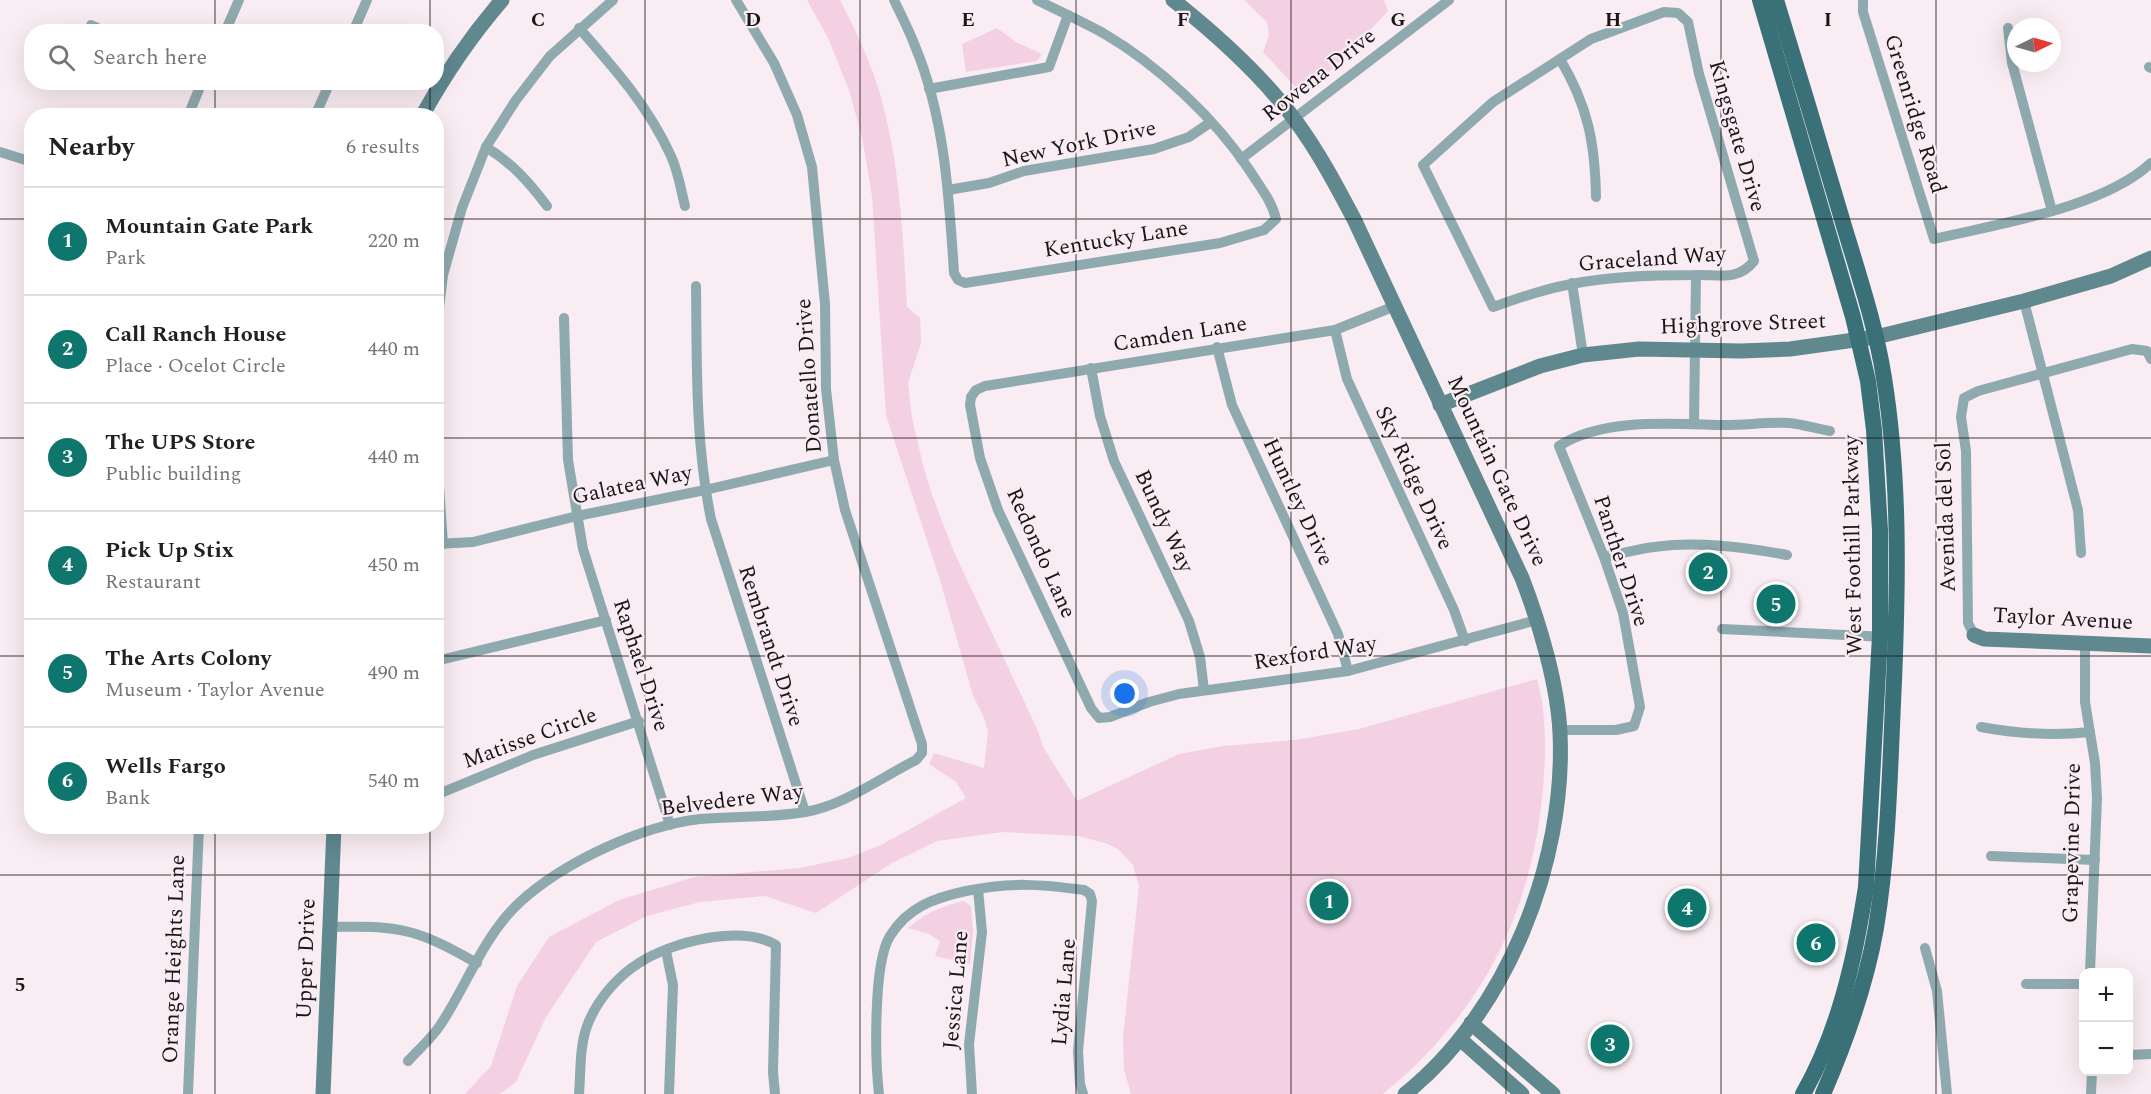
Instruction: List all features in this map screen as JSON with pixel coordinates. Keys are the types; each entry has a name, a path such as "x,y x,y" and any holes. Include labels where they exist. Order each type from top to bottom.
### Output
{"main road":[{"path":"444,76 502,0"},
{"name":"Mountain Gate Drive","path":"1173,0 1238,56 1294,119 1324,163 1354,219 1522,578 1538,620 1550,672 1560,730 1561,766 1555,817 1545,866 1529,915 1515,950 1472,1023 1460,1039 1405,1094"},
{"name":"West Foothill Parkway","path":"1760,0 1867,338 1884,378 1893,467 1896,530 1868,872 1860,927 1839,1010 1803,1094"},
{"name":"West Foothill Parkway","path":"1776,0 1838,205 1867,338"},
{"path":"426,108 436,90"},
{"name":"Highgrove Street","path":"1440,405 1540,366 1583,355 1639,349 1790,350 1867,338 2024,301 2111,276 2151,258"},
{"name":"Taylor Avenue","path":"1974,635 1984,639 2151,646"},
{"name":"West Foothill Parkway","path":"1823,1094 1845,1040 1862,985 1875,930 1883,874 1887,637"},
{"name":"Upper Drive","path":"323,1094 334,834"},
{"path":"1472,1023 1553,1094"},
{"path":"1460,1039 1522,1094"}],"street":[{"path":"228,24 239,0"},
{"path":"356,24 366,0"},
{"path":"444,277 462,208 486,147 516,100 550,56 613,0"},
{"name":"Donatello Drive","path":"735,0 774,63 797,115 812,167 825,304 826,389 834,460 845,510 922,744 922,753"},
{"path":"894,0 916,47 929,89 940,134 948,190"},
{"path":"1037,0 1104,34 1142,60 1212,122 1241,159"},
{"name":"Rowena Drive","path":"1241,159 1449,0"},
{"name":"Greenridge Road","path":"1863,0 1863,12 1934,239 2052,211"},
{"name":"Kingsgate Drive","path":"1560,59 1591,39 1664,12 1678,13 1688,22 1699,74 1754,261 1746,271"},
{"path":"929,89 1049,67 1068,15"},
{"path":"579,28 621,75 647,110 672,158 685,206"},
{"path":"1560,59 1578,90 1590,128 1595,160 1596,197"},
{"name":"Graceland Way","path":"1560,59 1493,102 1423,165 1492,307 1572,283 1696,274 1734,275 1746,271"},
{"path":"2014,72 2052,211 2106,192 2151,163"},
{"path":"191,108 199,90"},
{"path":"319,108 326,90"},
{"name":"New York Drive","path":"948,190 988,183 1024,171 1154,150 1189,137 1212,122"},
{"path":"486,147 527,179 546,206"},
{"path":"0,152 24,160"},
{"name":"Kentucky Lane","path":"948,190 954,273 958,280 964,283 1220,243 1264,230 1276,219 1273,206 1241,159"},
{"path":"1696,274 1694,424 1790,423 1830,431"},
{"path":"1572,283 1583,355"},
{"name":"Rembrandt Drive","path":"696,286 697,401 705,490 711,519 805,812"},
{"path":"2024,301 2078,510 2081,553"},
{"name":"Camden Lane","path":"972,396 976,390 985,386 1217,347 1335,330 1395,306"},
{"name":"Raphael Drive","path":"564,318 568,460 577,516 584,549 670,825"},
{"name":"Sky Ridge Drive","path":"1335,330 1347,379 1454,610 1465,641"},
{"name":"Huntley Drive","path":"1217,347 1232,405 1338,634 1348,671"},
{"path":"2044,373 2133,350 2149,355"},
{"name":"Bundy Way","path":"1091,368 1100,416 1114,461 1190,621 1200,657 1204,690"},
{"name":"Avenida del Sol","path":"1974,635 1968,623 1966,451 1961,417 1964,398 1978,391 2044,373"},
{"name":"Redondo Lane","path":"972,396 972,418 980,458 998,510 1091,708 1099,718"},
{"name":"Panther Drive","path":"1560,730 1616,730 1634,726 1640,707 1623,613 1604,557 1559,446 1574,436 1628,425 1662,422 1694,424"},
{"name":"Galatea Way","path":"444,544 473,542 577,516 705,490 834,460"},
{"path":"1604,557 1653,547 1679,545 1744,547 1787,555"},
{"path":"444,659 606,620"},
{"name":"Rexford Way","path":"1099,718 1110,717 1149,702 1204,690 1348,671 1538,620"},
{"path":"1722,629 1887,637"},
{"name":"Grapevine Drive","path":"2085,644 2085,702 2095,763 2097,798 2090,968"},
{"name":"Matisse Circle","path":"444,792 532,755 639,721"},
{"path":"1981,727 2017,734 2090,732"},
{"name":"Belvedere Way","path":"408,1061 440,1026 498,925 520,902 552,876 599,850 670,825 699,819 805,812 840,801 916,760 922,753"},
{"name":"Orange Heights Lane","path":"188,1094 199,834"},
{"path":"1991,856 2095,861"},
{"name":"Lydia Lane","path":"978,889 1016,884 1040,884 1084,890 1090,894 1092,901 1078,1051 1080,1084 1083,1094"},
{"path":"879,1094 876,1054 881,957 889,937 904,917 924,903 938,897 978,889"},
{"name":"Jessica Lane","path":"972,1094 969,1044 982,932 978,889"},
{"path":"330,927 408,931 434,940 477,963"},
{"path":"579,1094 583,1041 589,1021 605,994 621,977 640,962 666,951 723,935 734,935 776,945 773,1072 775,1094"},
{"path":"1925,948 1937,991 1947,1094"},
{"path":"666,951 673,985 669,1094"},
{"path":"2025,984 2079,984"},
{"path":"2133,1055 2151,1054"},
{"path":"2091,1094 2092,1076"}],"shaded area":[{"path":"807,0 840,0 863,47 881,97 897,175 907,307 920,318 921,343 908,383 912,418 932,495 954,552 1038,731 1043,747 1077,801 1179,754 1223,746 1295,740 1359,729 1537,679 1543,706 1545,733 1543,788 1537,834 1527,878 1514,919 1496,958 1474,995 1448,1030 1418,1063 1383,1094 1131,1094 1124,1070 1123,1037 1139,886 1133,865 1118,849 1078,836 1003,832 937,841 892,863 816,913 765,896 700,902 647,916 596,942 546,1017 516,1082 500,1094 465,1094 491,1066 517,986 549,937 619,900 695,877 800,868 848,858 881,845 966,798 956,782 929,764 934,753 984,768 988,732 983,715 973,696 940,580 886,415 872,196 862,137 849,90 828,38"},
{"path":"1244,0 1384,0 1388,11 1335,67 1303,93 1263,52 1269,35 1267,22"},
{"path":"997,28 1016,42 1042,54 1037,61 966,72 962,44"},
{"path":"964,901 971,906 973,931 970,964 935,956 940,941 929,934 908,928 934,911"}],"place":[{"name":"Call Ranch House","path":"1708,572"},
{"name":"The Arts Colony","path":"1776,604"},
{"name":"Mountain Gate Park","path":"1329,901"},
{"name":"Pick Up Stix","path":"1687,908"},
{"name":"Wells Fargo","path":"1816,943"},
{"name":"The UPS Store","path":"1610,1044"}]}
